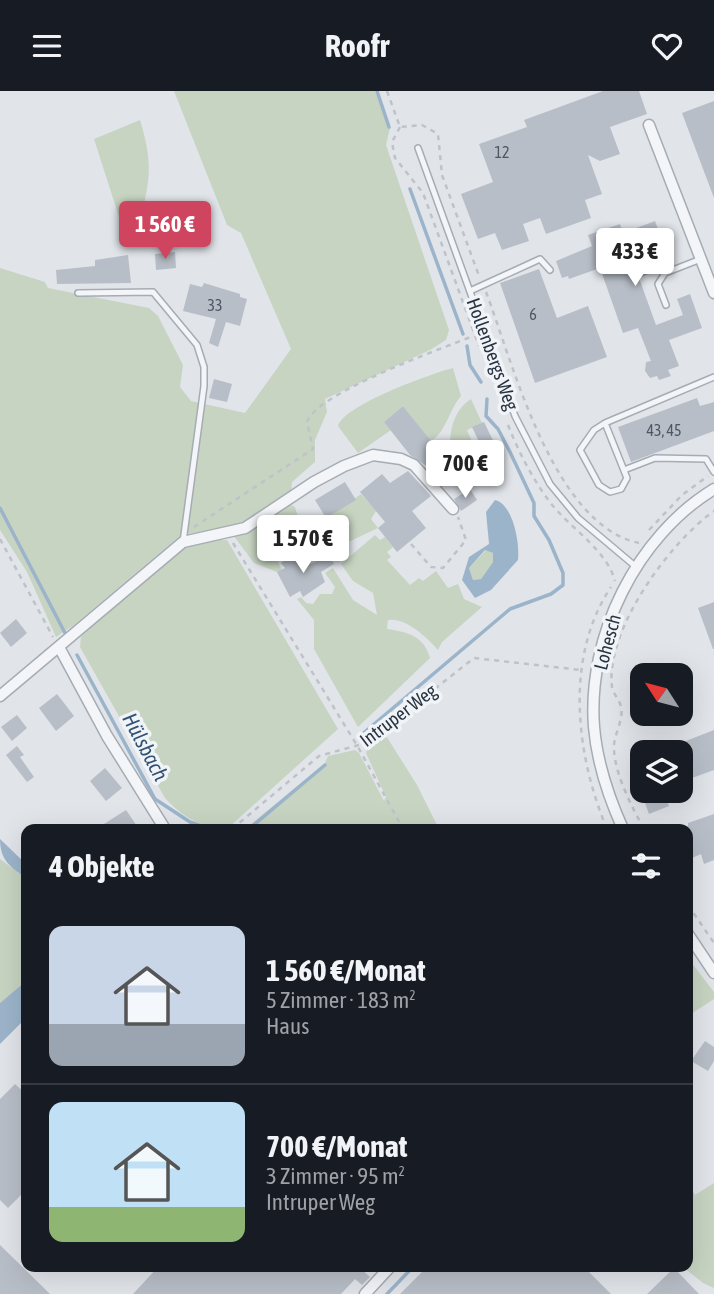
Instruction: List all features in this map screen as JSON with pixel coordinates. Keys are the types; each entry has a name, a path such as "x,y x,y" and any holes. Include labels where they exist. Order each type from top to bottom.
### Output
{"street":[{"path":"649,125 714,293"},
{"path":"0,696 183,539 245,528 314,482 373,455 394,456 414,465 453,509"},
{"name":"Lohesch","path":"621,824 609,799 594,726 598,668 612,620 635,566 674,520 714,489"},
{"path":"59,647 107,736 162,824"},
{"path":"693,942 714,973"},
{"path":"365,1294 385,1272"}],"lane":[{"name":"Hollenbergs Weg","path":"418,148 515,417 550,484 578,518 635,566"},
{"path":"470,291 540,259 550,270"},
{"path":"666,305 658,284 661,278 701,259"},
{"path":"79,293 153,292 197,345 204,367 204,386 183,539"},
{"path":"605,423 627,478 621,489 610,492 599,485 580,450 594,430 605,423 714,377"},
{"path":"624,470 655,459 706,459 714,473"}],"path":[{"path":"387,91 400,127 392,142 395,157 423,193 483,356"},
{"path":"400,127 422,125 438,134 442,175 528,414 552,463 573,493 601,523 622,539 644,544"},
{"path":"183,539 202,520 313,449 307,428 308,418 324,402 474,335"},
{"path":"506,419 530,471 551,503 608,561 615,580 595,615 583,671 580,714 583,751 591,792 605,824"},
{"path":"411,544 430,567 439,569 446,566 466,540 463,525 453,509"},
{"path":"641,824 614,748 621,706 612,688 615,662 623,630 660,564 694,525 714,511"},
{"path":"227,533 358,747 400,824"},
{"path":"0,539 59,647"},
{"name":"Intruper Weg","path":"238,824 319,756 337,749 358,747 474,658 583,671"},
{"path":"693,912 714,943"},
{"path":"693,921 697,918"}],"green space":[{"path":"174,91 375,91 390,128 386,145 449,330 446,340 430,350 325,399 327,412 315,440 315,462 292,482 291,494 242,525 181,535 56,637 27,572 0,530 0,268 45,282 48,288 149,308 158,316 183,365 180,387 191,401 245,413 291,349 241,233 227,225"},
{"path":"140,120 148,156 147,189 141,214 121,223 94,139"},
{"path":"453,368 461,396 440,432 431,441 403,406 384,422 391,430 358,453 338,426 355,409 371,400 408,383"},
{"path":"471,399 482,423 467,430 483,467 480,475 464,484 453,463 450,439 456,416"},
{"path":"361,494 376,511 371,519 378,528 342,545 326,518"},
{"path":"291,505 295,507 306,544 277,560 282,570 277,572 254,563 233,535 251,531"},
{"path":"375,535 380,540 385,537 393,547 387,552 391,557 387,560 410,585 419,578 423,581 436,571 448,588 458,584 464,599 482,607 442,642 438,650 408,625 388,620 387,629 414,636 424,645 430,658 358,727 314,649 314,620 297,599 301,597 306,603 313,604 320,594 332,594 335,587 325,573 333,568 353,600 377,615 373,593 353,581 341,564"},
{"path":"202,540 227,540 338,729 233,824 203,824 178,810 165,798 80,647 81,637 143,579 187,547"},
{"path":"486,550 493,553 493,562 481,579 473,580 469,568"},
{"path":"385,734 417,785 436,824 251,824 325,763 328,756 355,750 384,801 386,797 366,753 368,747"},
{"path":"0,859 21,874 21,985 0,1003"},
{"path":"693,965 714,992 714,999 693,1013"},
{"path":"714,1183 714,1288 689,1272 693,1272 693,1192 695,1195"}],"water":[{"path":"495,500 501,503 511,516 518,544 518,560 491,590 475,598 462,580 469,557 489,544 486,512","holes":["485,550 493,553 493,562 481,579 473,580 469,568"]},
{"path":"0,839 21,859 21,874 7,862"},
{"path":"21,985 21,1023 0,1044 0,1003"}],"building":[{"path":"603,91 639,91 647,114 610,127 620,154 600,161 588,155 602,194 585,200 591,218 546,234 540,218 523,224 529,241 502,250 495,233 478,239 461,194 493,182 479,144 527,127 524,120"},
{"path":"714,101 714,198 682,113"},
{"path":"655,221 671,265 639,278 656,325 683,315 677,299 690,294 702,328 669,340 679,366 668,370 671,376 659,380 657,376 650,378 645,371 646,362 651,361 638,328 623,333 600,268 569,279 568,276 562,278 556,261 592,246 588,235 620,224 623,233"},
{"path":"175,252 176,268 156,270 155,254"},
{"path":"128,255 131,283 57,284 56,270 95,266 95,260"},
{"path":"539,269 557,318 588,306 607,357 535,383 500,283"},
{"path":"204,283 240,294 240,297 247,299 240,326 226,322 218,347 209,343 216,319 183,311 190,284 202,287"},
{"path":"214,379 232,384 227,402 209,398"},
{"path":"697,398 700,406 714,402 714,431 631,462 618,427"},
{"path":"403,406 440,452 425,465 410,455 384,422"},
{"path":"484,422 501,457 489,463 472,427"},
{"path":"408,471 431,496 412,511 426,528 397,552 378,528 385,522 360,492 382,474 390,483"},
{"path":"345,482 356,500 326,518 315,500"},
{"path":"470,489 477,500 461,511 454,499"},
{"path":"294,555 298,563 307,558 311,564 329,555 334,564 321,572 325,582 303,597 300,591 290,597 277,572 285,568 281,563"},
{"path":"714,602 714,649 713,649 698,608"},
{"path":"16,619 27,633 11,647 0,633"},
{"path":"57,694 74,716 56,731 39,708"},
{"path":"17,715 27,728 12,741 1,727"},
{"path":"714,730 714,770 693,778 693,740 688,740"},
{"path":"17,746 24,755 20,757 34,777 27,782 6,755"},
{"path":"105,768 122,788 106,801 90,781"},
{"path":"645,803 668,803 669,806 649,814"},
{"path":"126,810 136,824 104,824"},
{"path":"714,814 714,860 704,864 701,854 693,858 693,824 688,823"},
{"path":"705,1041 714,1047 714,1061 708,1071 693,1062"},
{"path":"15,1084 21,1089 21,1195 8,1208 0,1200 0,1099"},
{"path":"0,1245 21,1266 21,1272 28,1272 50,1294 0,1294"},
{"path":"153,1272 364,1272 370,1277 362,1285 355,1279 341,1294 133,1294"},
{"path":"422,1272 589,1272 611,1294 400,1294"},
{"path":"670,1272 678,1272 699,1294 647,1294"}],"waterway":[{"path":"377,91 389,127"},
{"path":"410,189 463,334"},
{"path":"467,346 470,365 481,382"},
{"path":"360,736 510,609 551,594 563,585 563,573 549,540 534,516 534,503 498,429 486,416 487,399"},
{"name":"Hülsbach","path":"0,508 65,633"},
{"name":"Hülsbach","path":"77,655 155,799 195,824"},
{"path":"255,824 325,765"},
{"name":"Hülsbach","path":"387,1294 408,1272"}]}
